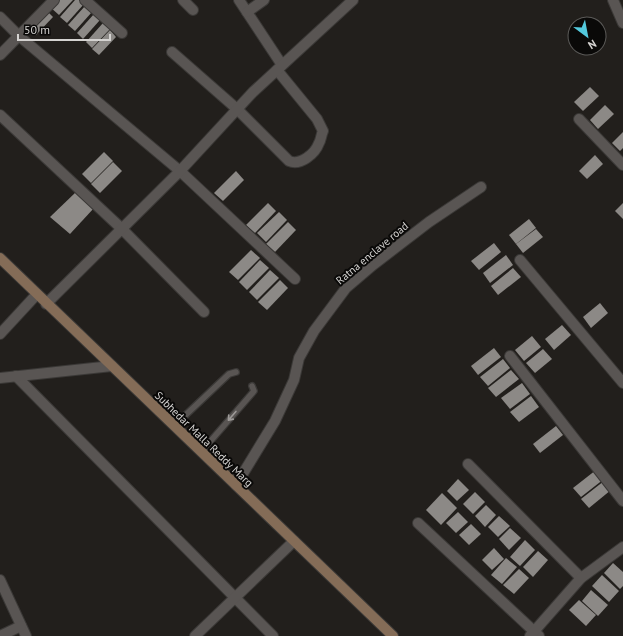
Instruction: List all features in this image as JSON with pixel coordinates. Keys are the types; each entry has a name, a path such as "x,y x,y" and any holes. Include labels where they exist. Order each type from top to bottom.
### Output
{"main road":[{"name":"Subhedar Malla Reddy Marg","path":"0,258 46,304 393,636"}],"street":[{"path":"0,56 54,0"},
{"path":"85,0 122,33"},
{"path":"182,0 193,10"},
{"path":"172,52 237,110 289,161 294,163 299,162 311,154 319,145 323,131 322,127 279,68 239,0"},
{"path":"247,12 264,0"},
{"path":"46,304 180,171 279,68 353,0"},
{"path":"613,0 623,23"},
{"path":"0,17 19,36 180,171 295,279"},
{"path":"0,115 122,228 204,312"},
{"path":"579,119 623,165"},
{"name":"Ratna enclave road","path":"236,486 275,421 294,380 300,358 314,331 346,288 429,222 481,187"},
{"path":"520,260 623,383"},
{"path":"0,334 37,294"},
{"path":"510,356 623,501"},
{"path":"0,378 112,366"},
{"path":"16,376 273,636"},
{"path":"468,464 581,578"},
{"path":"418,523 534,634 581,578 623,548"},
{"path":"194,636 294,541"},
{"path":"0,580 26,636"},
{"path":"0,636 21,626"}],"lane":[{"path":"174,426 229,374 236,372"},
{"path":"201,452 254,391 252,386"}],"building":[{"path":"57,0 73,0 59,15 50,7"},
{"path":"75,0 79,0 84,4 67,23 60,17"},
{"path":"85,6 92,12 75,31 68,25"},
{"path":"46,10 53,17 36,35 29,29"},
{"path":"94,14 100,20 83,39 77,33"},
{"path":"103,23 110,29 92,48 86,42"},
{"path":"110,30 116,37 99,55 92,49"},
{"path":"590,87 599,96 583,111 574,102"},
{"path":"605,105 614,114 598,129 590,120"},
{"path":"623,132 623,148 620,151 612,143"},
{"path":"104,152 113,161 91,183 82,174"},
{"path":"595,155 603,164 587,179 579,171"},
{"path":"113,162 122,171 100,193 91,184"},
{"path":"236,171 244,180 223,201 214,193"},
{"path":"76,192 94,208 70,234 50,217"},
{"path":"268,203 276,211 255,233 246,225"},
{"path":"623,203 623,219 615,211"},
{"path":"279,212 287,220 266,242 257,233"},
{"path":"529,219 536,228 516,244 509,235"},
{"path":"288,222 296,230 275,252 266,244"},
{"path":"536,229 543,237 523,253 516,244"},
{"path":"494,243 501,252 479,270 471,261"},
{"path":"251,250 260,258 238,280 229,272"},
{"path":"506,255 513,265 490,283 483,273"},
{"path":"260,260 269,268 247,290 239,282"},
{"path":"513,268 521,277 498,295 491,286"},
{"path":"270,270 279,278 257,300 249,292"},
{"path":"280,280 288,288 267,310 258,302"},
{"path":"600,303 608,313 591,328 583,317"},
{"path":"562,325 571,335 554,350 545,339"},
{"path":"532,336 541,347 524,361 515,350"},
{"path":"494,348 501,357 478,375 471,366"},
{"path":"543,349 552,359 535,373 526,363"},
{"path":"503,359 510,368 488,386 480,377"},
{"path":"511,370 519,379 496,397 488,388"},
{"path":"522,383 530,394 510,409 501,398"},
{"path":"531,396 539,407 519,422 510,412"},
{"path":"556,426 563,435 540,453 533,444"},
{"path":"596,470 604,479 581,497 573,488"},
{"path":"458,479 469,490 457,501 447,491"},
{"path":"604,481 611,490 589,508 581,499"},
{"path":"475,492 485,502 473,514 463,504"},
{"path":"442,493 457,508 441,525 426,510"},
{"path":"486,505 496,515 485,527 475,516"},
{"path":"458,512 468,522 456,533 446,523"},
{"path":"499,516 510,526 498,537 488,527"},
{"path":"471,524 481,534 469,545 459,535"},
{"path":"510,528 521,538 509,550 499,539"},
{"path":"525,540 535,550 520,566 510,557"},
{"path":"494,548 504,559 492,570 482,560"},
{"path":"538,551 548,560 533,577 523,567"},
{"path":"506,558 517,567 502,584 491,575"},
{"path":"613,563 623,572 623,586 620,589 604,573"},
{"path":"519,569 529,578 514,594 503,585"},
{"path":"602,575 619,591 609,602 592,586"},
{"path":"591,590 608,605 598,616 582,601"},
{"path":"579,600 596,615 586,626 569,610"}]}
